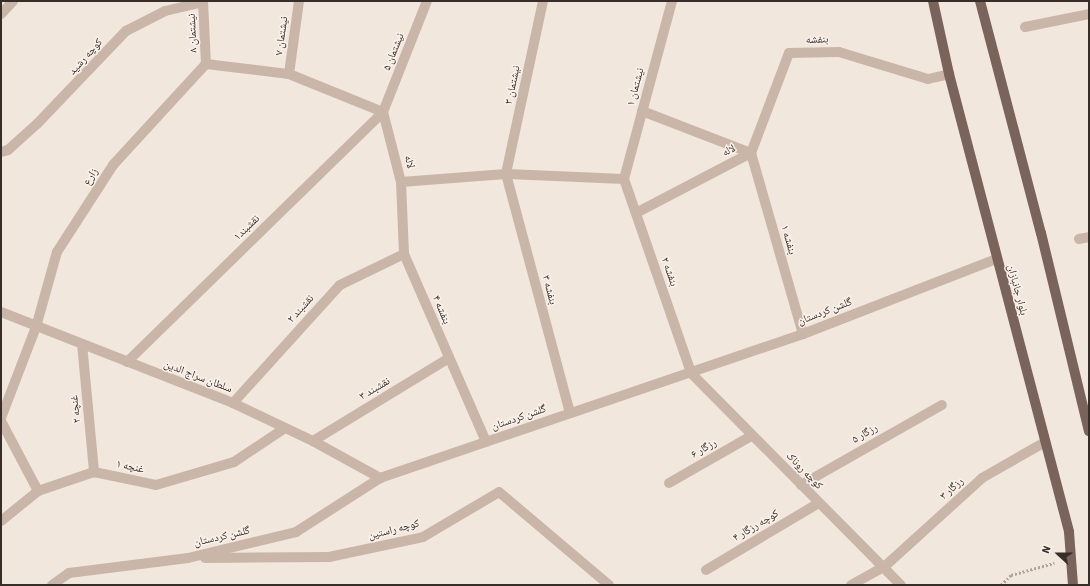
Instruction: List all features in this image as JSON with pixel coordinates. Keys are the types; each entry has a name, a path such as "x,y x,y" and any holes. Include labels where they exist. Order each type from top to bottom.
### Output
{"main road":[{"name":"بلوار جانبازان","path":"934,1 949,74 996,259 1069,532 1073,585"},
{"path":"980,1 1043,241 1089,431"}],"street":[{"path":"1,14 13,1"},
{"name":"نیشتمان ۸","path":"203,1 206,64"},
{"name":"کوچه رشید","path":"1,152 8,150 37,124 126,31 165,11 203,1"},
{"name":"نیشتمان ۷","path":"289,74 299,1"},
{"name":"نیشتمان ۵","path":"383,112 427,1"},
{"name":"نیشتمان ۳","path":"506,174 543,1"},
{"name":"نیشتمان ۱","path":"624,179 672,1"},
{"path":"1025,27 1089,14"},
{"name":"بنفشه","path":"751,153 789,53 839,52 928,79 949,74"},
{"path":"206,64 289,74 383,112"},
{"name":"زارع","path":"1,418 36,327 57,252 113,165 206,64"},
{"name":"لاله","path":"642,110 751,153"},
{"name":"لاله","path":"383,112 401,182 506,174 624,179"},
{"name":"نقشبند۱","path":"127,362 383,112"},
{"name":"لاله","path":"636,213 751,153"},
{"name":"بنفشه ۱","path":"751,153 803,334"},
{"name":"بنفشه ۳","path":"506,174 570,413"},
{"name":"بنفشه ۲","path":"624,179 691,373"},
{"name":"بنفشه ۴","path":"401,182 404,254 486,442"},
{"name":"نقشبند ۲","path":"233,403 340,285 404,254"},
{"name":"گلشن کردستان","path":"54,584 69,573 188,558 296,532 380,478 803,334 996,259"},
{"name":"سلطان سراج الدین","path":"1,312 233,403 313,441 380,478"},
{"name":"غنچه ۲","path":"82,344 94,472"},
{"name":"نقشبند ۳","path":"313,441 449,358"},
{"name":"کوچه روناک","path":"691,373 751,436 884,566 901,585"},
{"name":"رزگار ۵","path":"801,485 942,405"},
{"path":"1,421 38,491"},
{"name":"غنچه ۱","path":"94,472 156,485 234,462 285,428"},
{"name":"رزگار ۶","path":"669,483 751,436"},
{"name":"رزگار ۳","path":"851,585 884,566 982,478 1045,442"},
{"path":"1,521 38,491 94,472"},
{"name":"کوچه راستین","path":"188,558 336,555 423,537 499,492 606,584"},
{"name":"کوچه رزگار ۴","path":"706,570 818,503"}],"path":[{"path":"1001,585 1011,575 1048,564 1072,561"}]}
